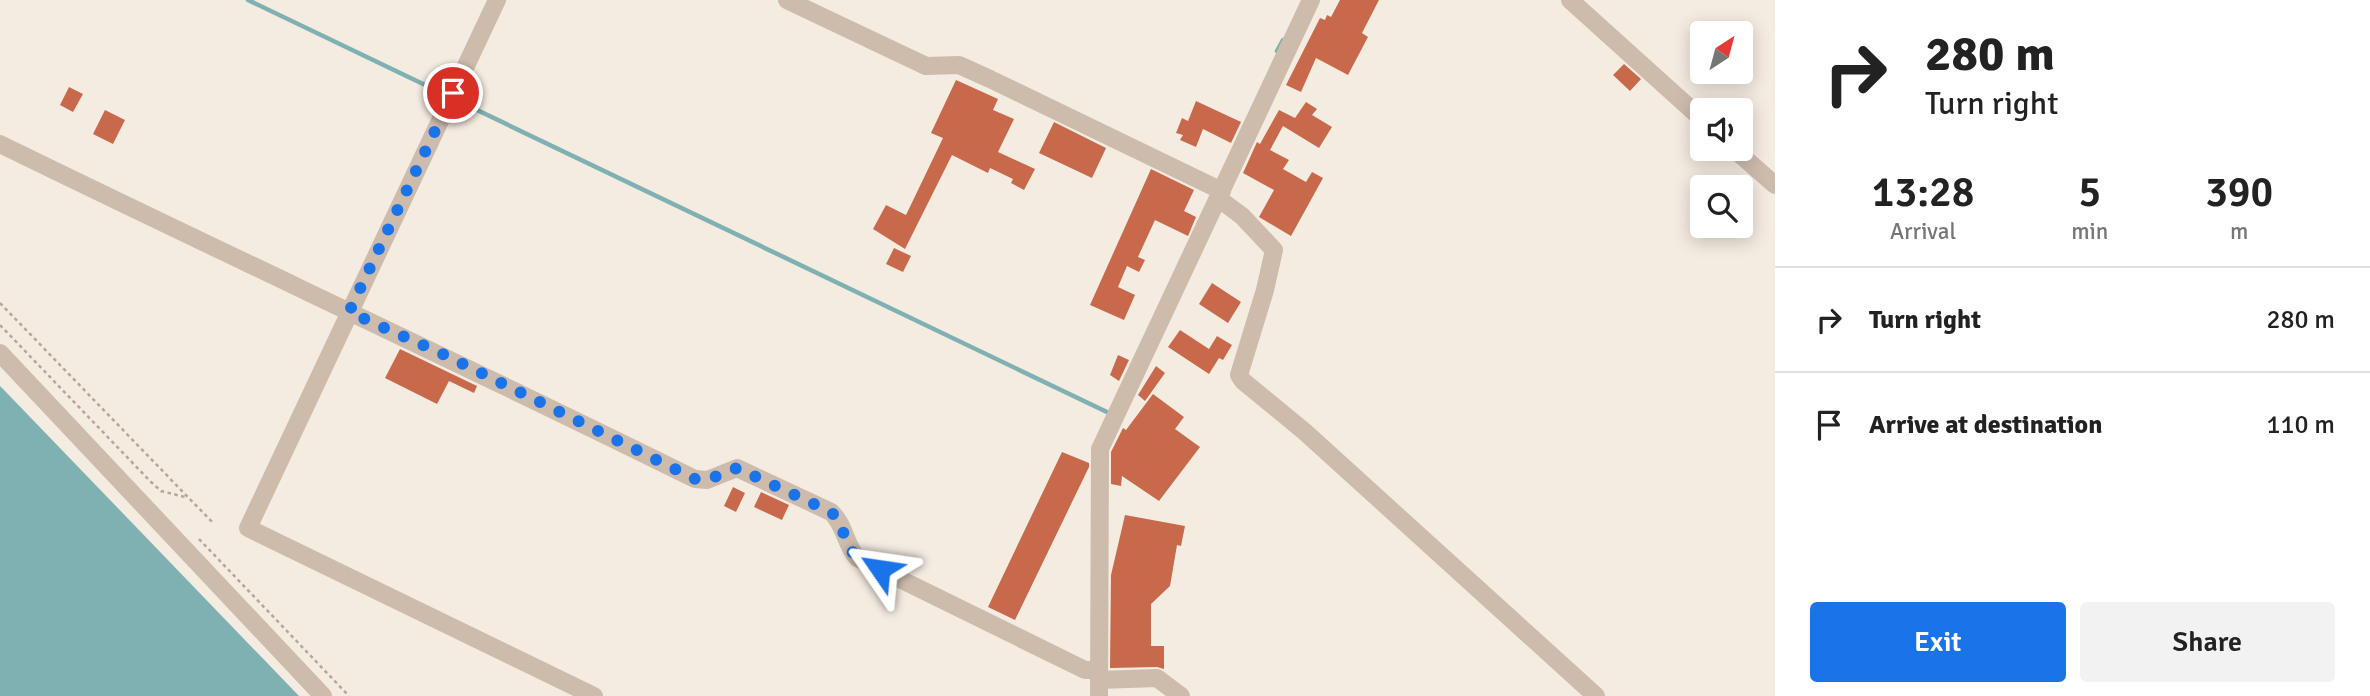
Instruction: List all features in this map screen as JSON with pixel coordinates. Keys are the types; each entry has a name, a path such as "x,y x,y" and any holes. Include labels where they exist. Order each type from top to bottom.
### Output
{"street":[{"path":"498,0 248,528 594,696"},
{"path":"787,0 926,66 959,65 1221,195 1274,250 1265,290 1239,375 1243,381 1314,441 1596,696"},
{"path":"1099,682 1100,449 1311,0"},
{"path":"1570,0 1690,108"},
{"path":"0,144 349,312 445,355 695,479 707,480 737,468 831,512 839,520 851,551 857,558 1085,670 1099,682 1157,678 1181,696"},
{"path":"1747,161 1775,186"},
{"path":"0,353 323,696"}],"path":[{"path":"0,303 214,524"},
{"path":"0,325 161,491 187,497"},
{"path":"222,561 349,696"}],"water":[{"path":"0,386 4,390 299,696 0,696"}],"building":[{"path":"1340,0 1379,0 1362,33 1368,37 1348,75 1316,58 1301,92 1286,85 1320,18 1325,20 1327,15 1331,17"},
{"path":"1624,64 1641,79 1630,91 1613,75"},
{"path":"956,80 998,99 993,110 1014,119 998,152 1035,169 1024,190 1011,183 1013,179 990,168 988,173 952,155 905,249 873,229 886,205 906,215 943,138 931,133"},
{"path":"69,87 83,94 73,112 60,105"},
{"path":"1196,101 1241,122 1231,143 1203,129 1196,147 1180,140 1183,135 1176,133 1182,118 1188,121"},
{"path":"1306,102 1317,109 1312,115 1332,127 1319,148 1283,126 1270,150 1289,160 1283,169 1306,182 1312,172 1323,178 1291,236 1259,217 1274,190 1243,173 1257,142 1260,144 1279,110 1295,118"},
{"path":"105,110 125,120 113,144 93,134"},
{"path":"1054,122 1106,148 1092,178 1039,153"},
{"path":"1151,169 1194,190 1184,211 1196,217 1188,236 1155,220 1138,257 1145,260 1139,272 1127,266 1118,287 1135,295 1124,320 1090,305"},
{"path":"894,248 911,256 903,272 886,264"},
{"path":"1212,283 1241,302 1228,323 1199,304"},
{"path":"1180,330 1209,349 1217,336 1232,345 1223,360 1219,358 1209,374 1168,347"},
{"path":"400,349 477,386 474,393 449,381 437,404 385,378"},
{"path":"1118,355 1129,360 1119,381 1110,375"},
{"path":"1156,366 1165,373 1145,401 1138,395"},
{"path":"1153,394 1184,417 1175,429 1200,447 1159,501 1122,476 1121,486 1111,484 1111,452 1123,428 1126,430"},
{"path":"1062,452 1089,463 1089,467 1015,620 988,607"},
{"path":"733,487 745,493 736,512 724,506"},
{"path":"761,492 789,505 782,520 754,507"},
{"path":"1125,515 1185,526 1181,546 1177,545 1170,586 1151,604 1151,646 1164,646 1164,669 1110,668 1111,575"}],"waterway":[{"path":"248,0 446,95"},
{"path":"1277,51 1283,40"},
{"path":"454,99 1109,413"}],"route":[{"path":"453,93 349,312 445,355 695,479 707,480 737,468 831,512 839,520 851,551 857,558 880,569"}]}
